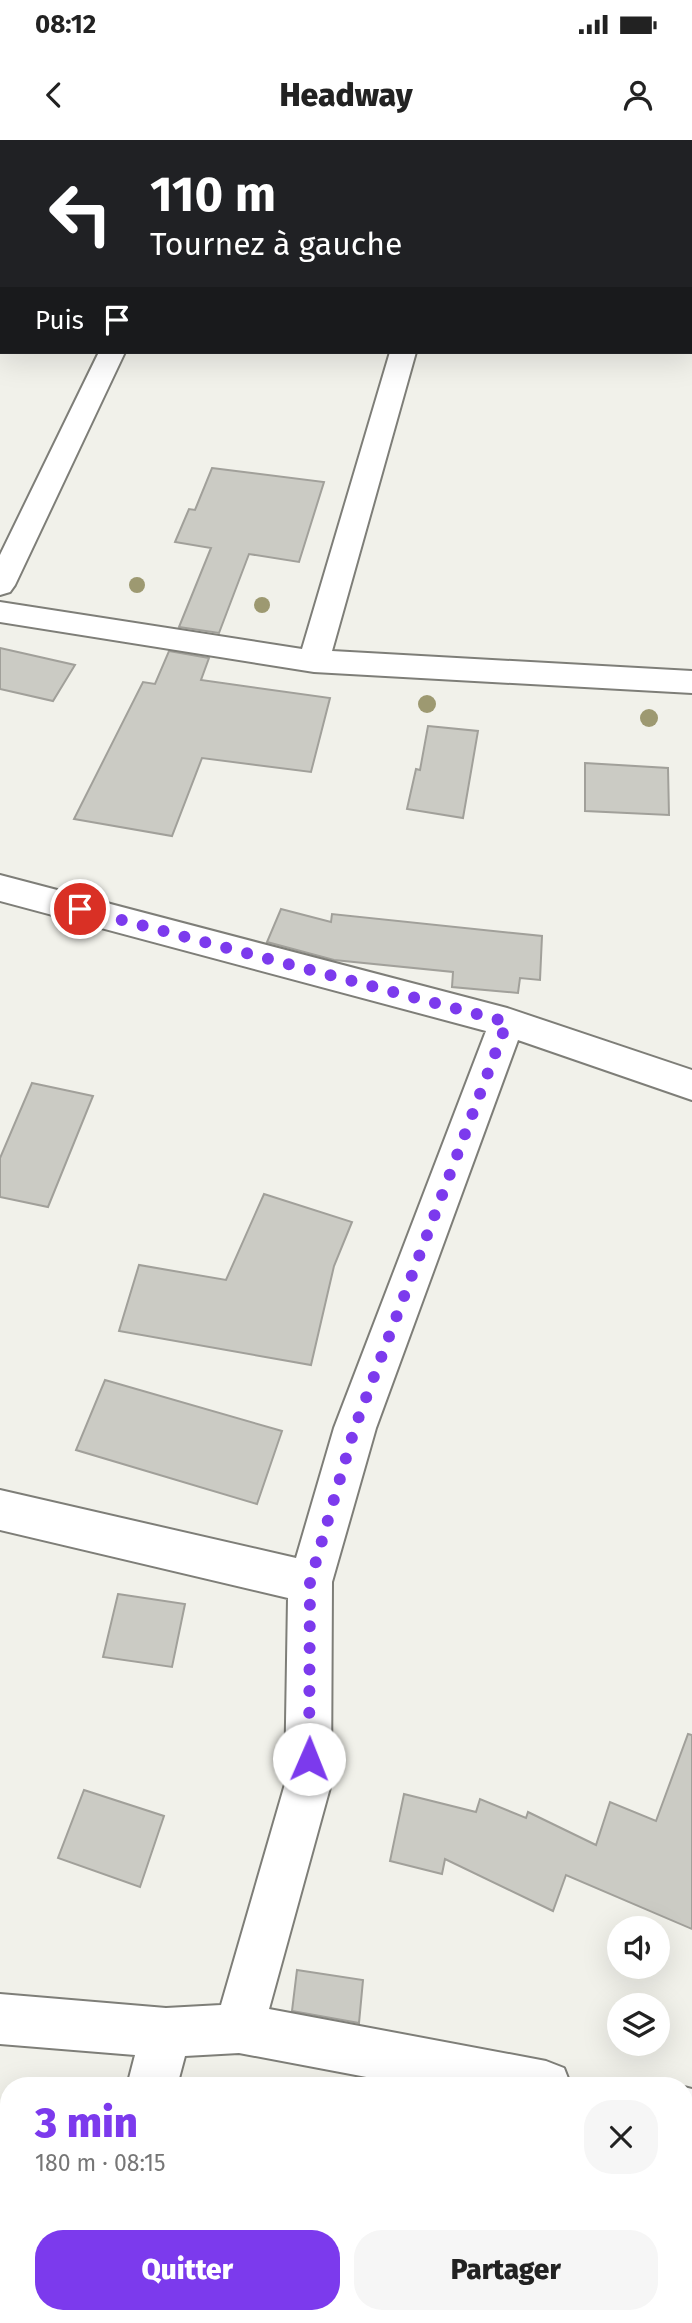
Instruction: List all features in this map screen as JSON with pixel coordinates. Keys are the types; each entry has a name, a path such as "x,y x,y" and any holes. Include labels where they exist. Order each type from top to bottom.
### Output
{"street":[{"path":"0,585 111,354"},
{"path":"314,661 403,354"},
{"path":"0,612 314,661 692,682"},
{"path":"0,888 507,1022 692,1086"},
{"path":"239,2028 308,1784 310,1582 355,1427 507,1022"},
{"path":"0,1510 310,1582"},
{"path":"0,2019 166,2033 239,2028 498,2077"},
{"path":"154,2077 166,2033"}],"building":[{"path":"212,468 324,482 299,562 249,554 219,633 179,627 211,548 175,542 189,509 195,510"},
{"path":"0,648 75,665 53,701 0,689"},
{"path":"169,651 209,658 201,680 330,698 311,772 202,758 172,836 74,819 143,682 155,684"},
{"path":"428,726 478,731 463,818 407,809 416,769 420,770"},
{"path":"585,763 668,768 669,815 585,811"},
{"path":"281,909 331,922 332,914 542,936 540,980 520,978 518,993 452,987 453,972 334,960 267,942"},
{"path":"32,1083 93,1096 48,1207 0,1197 0,1158"},
{"path":"264,1194 352,1222 334,1266 311,1365 119,1331 139,1265 226,1280"},
{"path":"105,1380 282,1431 257,1504 76,1450"},
{"path":"118,1594 185,1604 172,1667 103,1657"},
{"path":"688,1734 692,1735 692,1929 670,1920 670,1916 662,1916 566,1875 553,1911 445,1859 442,1874 390,1861 404,1794 476,1812 480,1799 526,1818 528,1812 596,1845 610,1802 656,1821"},
{"path":"84,1790 164,1816 140,1887 58,1858"},
{"path":"297,1970 363,1980 359,2023 292,2011"}],"route":[{"path":"80,909 507,1022 355,1427 310,1582 309,1759"}]}
